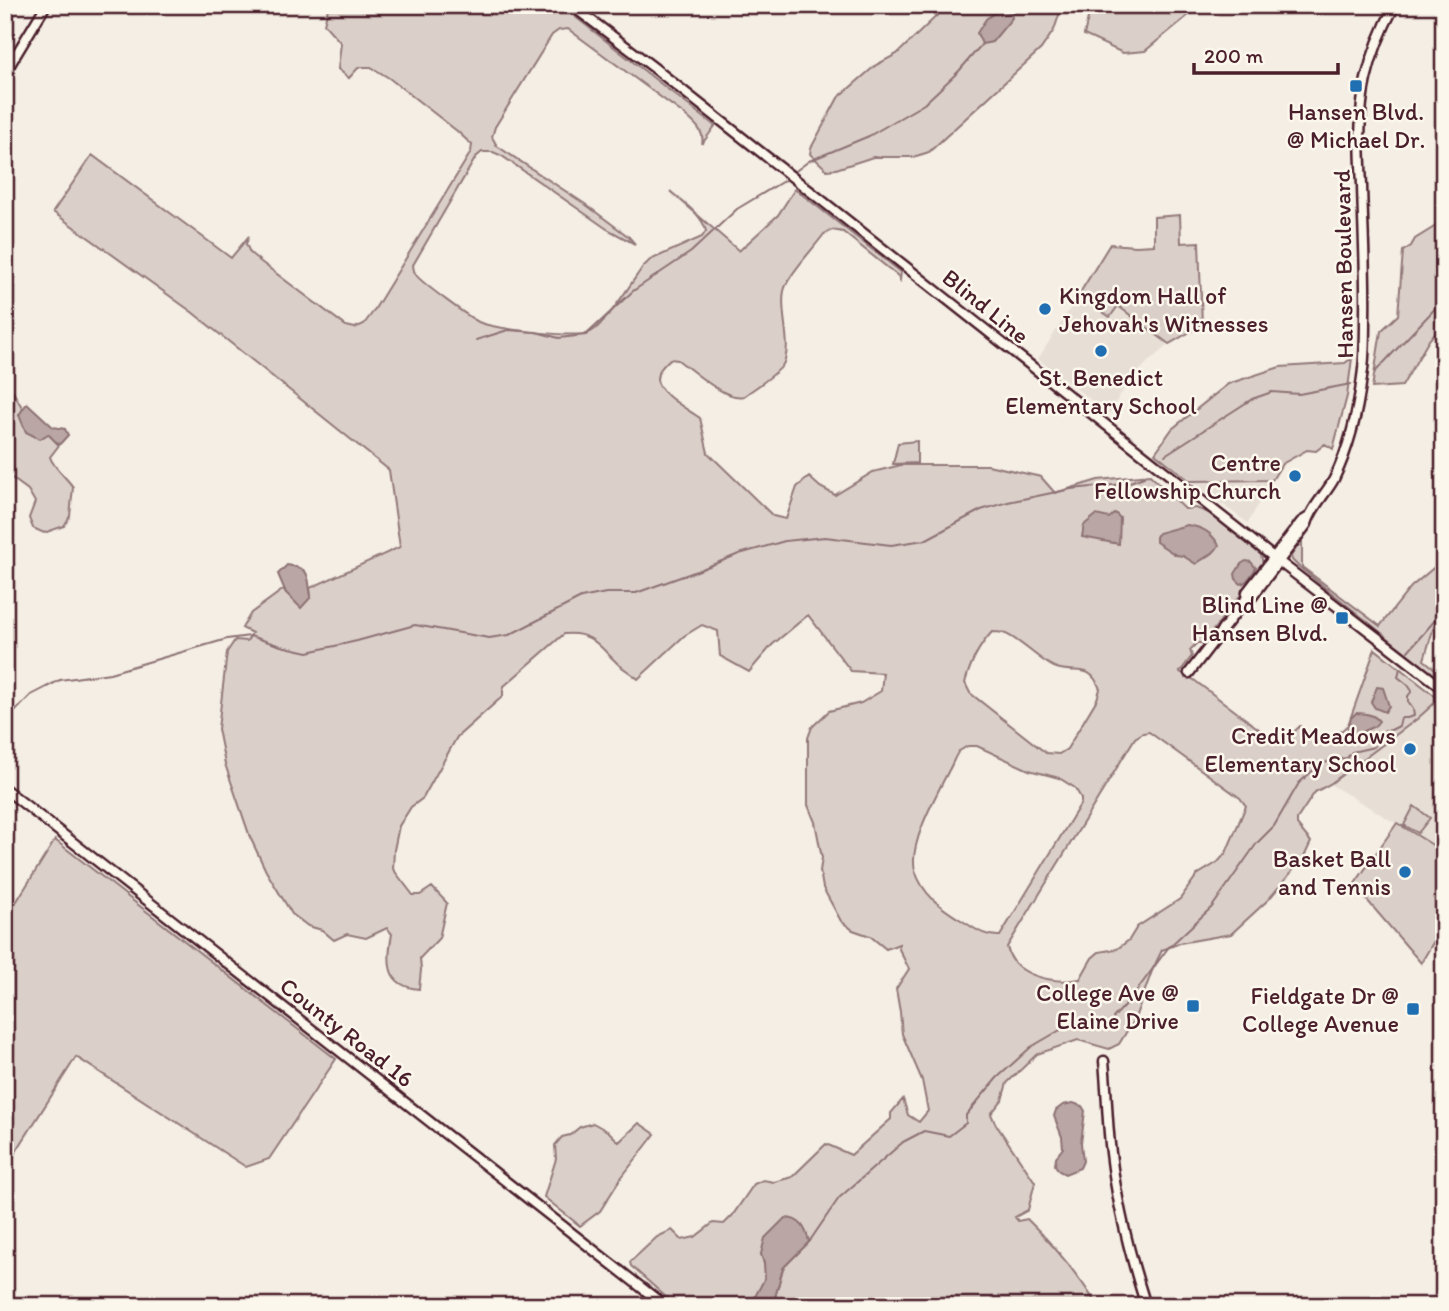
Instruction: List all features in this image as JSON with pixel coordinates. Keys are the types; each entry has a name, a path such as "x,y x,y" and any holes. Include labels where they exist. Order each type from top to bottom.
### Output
{"street":[{"path":"5,73 47,5"},
{"name":"Blind Line","path":"571,5 1444,689"},
{"name":"Hansen Boulevard","path":"1189,673 1246,599 1247,592 1276,560 1301,522 1309,517 1327,491 1347,446 1363,375 1365,305 1361,116 1372,56 1395,5"},
{"name":"County Road 16","path":"5,789 666,1306"},
{"path":"1104,1061 1114,1181 1129,1255 1146,1306"}],"shaded area":[{"path":"329,5 560,5 715,126 702,144 700,131 685,115 568,29 559,30 552,35 495,127 492,137 497,146 585,204 635,244 607,229 502,156 493,152 482,152 476,157 413,265 416,275 427,285 481,323 534,332 588,333 609,314 650,260 702,237 706,231 695,213 739,251 778,215 795,189 901,272 900,280 843,232 832,230 824,234 786,285 783,309 787,350 782,366 769,378 744,396 737,396 719,390 678,360 670,359 657,376 663,390 700,418 708,453 773,516 786,519 797,487 809,477 835,495 873,472 901,465 988,465 1041,477 1055,493 1098,480 1150,475 1185,509 1196,508 1209,513 1261,555 1263,564 1203,643 1197,643 1190,650 1192,656 1180,672 1280,745 1300,726 1324,746 1348,725 1375,649 1439,699 1417,719 1330,784 1315,792 1297,819 1297,825 1311,842 1304,857 1269,899 1231,934 1180,943 1162,950 1135,1018 1119,1044 1109,1049 1078,1040 1037,1054 1007,1083 1002,1100 991,1114 1035,1182 1028,1210 1015,1217 1018,1221 1027,1219 1047,1239 1098,1306 766,1306 774,1301 783,1268 809,1242 761,1254 765,1276 750,1306 676,1306 631,1266 630,1262 657,1237 672,1230 682,1240 695,1237 713,1223 724,1224 754,1184 763,1180 774,1182 792,1177 826,1144 851,1155 891,1119 891,1113 903,1099 908,1115 919,1122 928,1111 922,1080 902,1034 896,989 909,969 899,944 886,949 870,936 853,930 841,921 823,888 820,871 822,858 815,822 808,805 808,738 812,727 829,711 861,703 881,691 883,673 851,671 808,615 772,645 749,672 720,656 718,631 702,625 684,636 638,679 588,637 564,634 503,687 503,696 457,737 423,798 411,807 399,826 393,869 413,895 420,895 432,887 447,903 439,938 420,958 419,989 408,987 394,977 389,962 392,934 387,928 366,938 347,934 334,940 322,930 308,926 292,914 266,871 250,837 225,764 218,729 227,652 235,640 247,641 252,633 242,628 251,613 284,589 286,593 311,597 310,588 400,547 389,470 192,312 53,212 92,155 231,258 249,236 246,244 250,253 261,262 346,326 355,328 364,324 471,152 472,145 389,78 371,67 359,67 349,78 338,69 341,43 324,24","holes":["992,632 1009,635 1054,667 1086,672 1096,680 1100,689 1097,699 1067,749 1059,754 1046,753 970,693 965,683 970,669 979,649","1149,732 1240,798 1246,806 1226,853 1218,862 1197,875 1180,899 1137,927 1129,940 1117,949 1099,952 1092,958 1080,979 1047,979 1026,972 1017,965 1007,947 1135,738","967,746 977,746 1029,770 1059,778 1075,788 1081,798 1081,803 1000,936 979,931 940,905 927,893 915,870 916,847 925,819 956,755"]},
{"path":"948,5 1066,5 1062,6 1054,30 1041,49 929,152 913,157 873,157 827,170 810,154 838,98 876,65 897,54"},
{"path":"1091,5 1201,5 1145,51 1123,53 1084,35"},
{"path":"1002,7 1011,13 1012,18 992,42 982,44 977,33 986,19"},
{"path":"1180,215 1181,243 1199,242 1202,325 1169,344 1118,306 1110,317 1078,296 1110,244 1154,245 1154,217"},
{"path":"1444,221 1444,322 1429,340 1402,386 1372,388 1381,331 1398,315 1403,251 1411,246 1415,239"},
{"name":"St. Benedict Elementary School","path":"1078,296 1109,317 1117,306 1169,344 1132,379 1109,414 1038,359"},
{"path":"1352,358 1347,396 1333,449 1325,444 1316,451 1307,450 1282,464 1272,480 1190,481 1155,453 1172,429 1228,384 1280,367 1345,363"},
{"path":"5,378 23,409 19,415 48,434 59,445 50,457 73,487 70,516 64,526 44,533 33,528 29,518 35,502 28,490 5,473"},
{"path":"27,403 53,427 65,429 68,435 59,445 48,434 40,439 26,432 19,415"},
{"path":"917,441 917,463 893,464 898,443"},
{"path":"1272,480 1248,523 1190,481"},
{"path":"1115,513 1120,518 1119,544 1082,537 1084,525 1096,515 1109,518"},
{"path":"1187,525 1206,531 1219,545 1212,554 1196,564 1156,542 1158,533"},
{"path":"1302,540 1302,567 1380,626 1411,587 1444,559 1444,617 1434,626 1424,660 1444,676 1444,683 1292,560 1291,556"},
{"path":"1246,561 1256,568 1241,584 1235,574"},
{"path":"287,565 307,574 311,597 301,608 286,593 278,574"},
{"path":"1377,687 1383,688 1389,706 1385,712 1375,708 1371,702"},
{"name":"Credit Meadows Elementary School","path":"1439,699 1444,703 1444,852 1330,784 1417,719"},
{"path":"1356,713 1372,715 1379,721 1375,726 1354,736 1348,729 1351,718"},
{"path":"1414,806 1430,818 1418,833 1404,825"},
{"path":"1397,823 1444,852 1444,924 1421,963 1354,885"},
{"path":"55,840 336,1059 269,1159 246,1167 76,1057 5,1169 5,920"},
{"path":"1073,1103 1082,1106 1085,1111 1081,1143 1083,1161 1080,1168 1065,1174 1055,1165 1056,1157 1063,1148 1054,1116 1056,1110 1063,1105"},
{"path":"593,1123 609,1132 619,1142 639,1123 655,1134 600,1211 580,1226 544,1197 556,1159 555,1145 562,1137"},
{"path":"785,1218 802,1225 809,1242 783,1268 774,1301 766,1306 750,1306 765,1278 761,1254 765,1238"}],"waterway":[{"path":"1011,13 1018,5"},
{"path":"793,173 809,161 869,136 924,104 959,71 982,44"},
{"path":"476,340 508,330 536,332 559,338 586,335 633,291 691,252 737,209 785,180"},
{"path":"1375,372 1444,299"},
{"path":"1165,455 1252,399 1272,392 1299,394 1351,384"},
{"path":"5,722 31,695 60,680 110,673 227,639 250,636 308,652 415,625 489,638 509,635 581,598 606,593 636,593 739,554 785,541 825,537 891,545 925,540 981,510 1008,502 1071,489 1124,484 1144,477"},
{"path":"1408,651 1444,610"},
{"path":"1113,1018 1168,948 1212,907 1257,843 1274,826 1299,783 1318,766 1347,758 1352,752 1374,747 1384,731 1399,726 1401,718 1414,716 1408,702 1412,691 1398,677 1400,668"},
{"path":"809,1242 839,1198 903,1142 924,1131 949,1136 966,1123 966,1115 997,1078 1031,1047 1062,1029 1090,1024"}],"place":[{"name":"Hansen Blvd. @ Michael Dr.","path":"1356,86"},
{"name":"Kingdom Hall of Jehovah's Witnesses","path":"1045,309"},
{"name":"St. Benedict Elementary School","path":"1101,351"},
{"name":"Centre Fellowship Church","path":"1295,476"},
{"name":"Blind Line @ Hansen Blvd.","path":"1342,618"},
{"name":"Credit Meadows Elementary School","path":"1410,749"},
{"name":"Basket Ball and Tennis","path":"1405,872"},
{"name":"College Ave @ Elaine Drive","path":"1193,1006"},
{"name":"Fieldgate Dr @ College Avenue","path":"1413,1009"}]}
